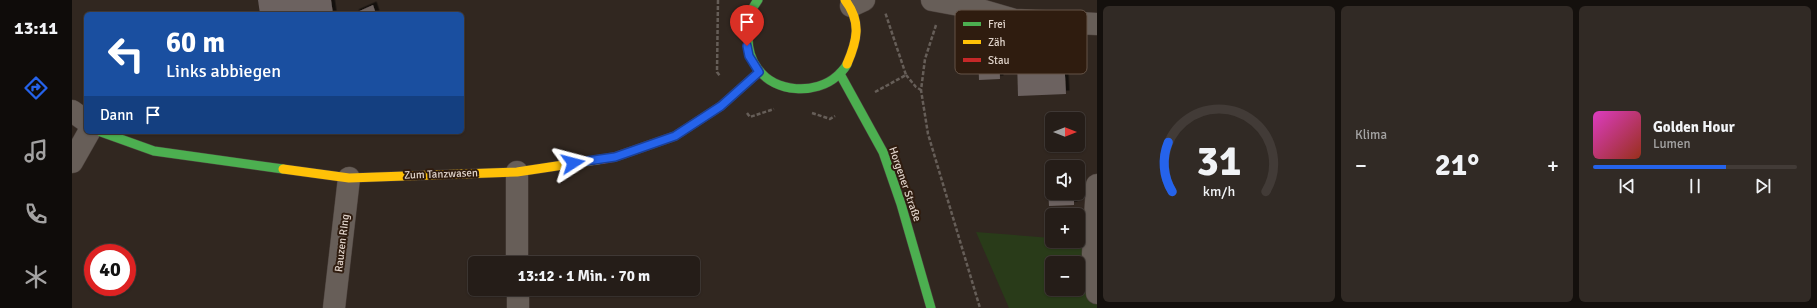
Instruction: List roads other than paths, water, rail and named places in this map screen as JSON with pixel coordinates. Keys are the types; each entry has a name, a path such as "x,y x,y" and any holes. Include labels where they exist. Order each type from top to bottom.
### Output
{"street":[{"path":"758,0 748,18 745,37 749,56 759,72 774,84 792,90 811,90 829,83 840,74 853,56 857,39 853,2"},
{"path":"938,2 970,4 987,10"},
{"path":"1087,24 1097,24"},
{"name":"Zum Tanzwasen","path":"107,134 154,151 349,178 517,172 615,157 675,136 721,106 759,72"},
{"name":"Horgener Straße","path":"840,74 883,152 901,204 931,308"},
{"path":"72,112 84,121"},
{"path":"72,162 88,134"},
{"path":"517,172 517,256"},
{"name":"Rauzen RIng","path":"334,308 349,178"},
{"path":"1097,185 1093,254 1097,293"},
{"path":"518,296 518,308"}]}
